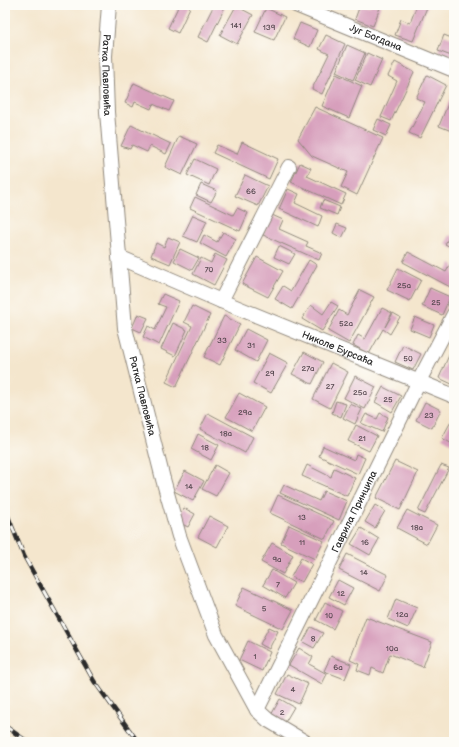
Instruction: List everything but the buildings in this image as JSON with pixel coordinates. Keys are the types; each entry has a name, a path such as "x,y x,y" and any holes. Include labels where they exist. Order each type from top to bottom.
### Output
{"street":[{"name":"Ратка Павловића","path":"109,5 105,56 106,96 125,328 163,480 179,536 216,635 257,710 268,720 305,742"},
{"name":"Југ Богдана","path":"296,5 454,70"},
{"path":"221,301 289,167"},
{"name":"Николе Бурсаћа","path":"119,257 221,301 454,396"},
{"name":"Гаврила Принципа","path":"257,710 419,381 454,314"}],"railway":[{"path":"5,509 24,556 94,681 138,742"},
{"path":"5,726 28,742"}]}
